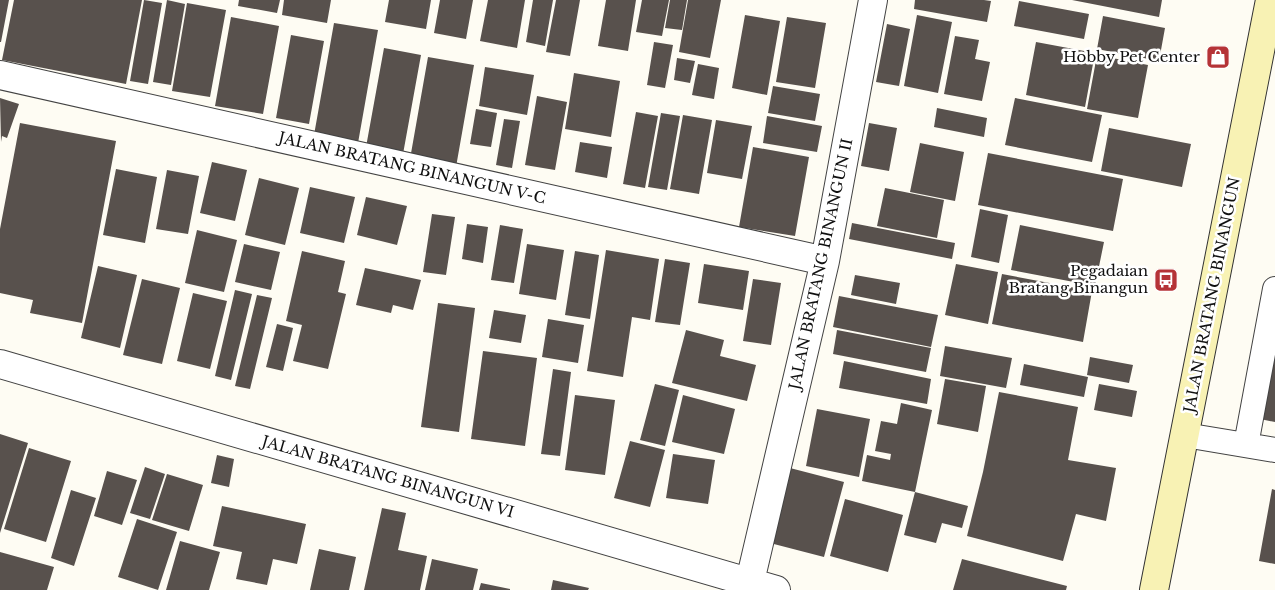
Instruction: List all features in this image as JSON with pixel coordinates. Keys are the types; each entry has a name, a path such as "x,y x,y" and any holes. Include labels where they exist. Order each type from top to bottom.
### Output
{"street":[{"name":"JALAN BRATANG BINANGUN II","path":"749,587 825,261 873,0"},
{"name":"JALAN BRATANG BINANGUN","path":"1154,590 1270,0"},
{"name":"JALAN BRATANG BINANGUN V-C","path":"0,75 825,261"},
{"name":"JALAN BRATANG BINANGUN VI","path":"0,364 749,587 776,590"}],"lane":[{"path":"1246,445 1275,289"},
{"path":"1185,435 1275,450"}],"building":[{"path":"0,0 9,0 1,42 0,42"},
{"path":"14,0 142,0 126,84 2,60"},
{"path":"144,0 162,3 148,84 130,81"},
{"path":"167,0 185,4 171,85 153,82"},
{"path":"239,0 280,0 277,13 238,6"},
{"path":"284,0 331,0 327,23 282,15"},
{"path":"389,0 431,0 426,29 385,22"},
{"path":"440,0 473,0 466,39 434,33"},
{"path":"488,0 525,0 517,48 480,41"},
{"path":"533,0 553,0 545,46 526,42"},
{"path":"556,0 580,0 570,56 546,52"},
{"path":"606,0 636,0 628,51 598,46"},
{"path":"642,0 669,0 662,36 636,32"},
{"path":"670,0 687,0 682,30 665,28"},
{"path":"688,0 721,0 710,58 679,52"},
{"path":"915,0 991,1 987,22 914,9"},
{"path":"1072,0 1162,0 1159,17"},
{"path":"1019,1 1089,14 1084,39 1014,26"},
{"path":"187,3 226,10 210,97 172,91"},
{"path":"745,15 780,21 767,95 732,88"},
{"path":"917,15 952,22 938,93 904,86"},
{"path":"1103,16 1165,28 1159,61 1097,49"},
{"path":"231,17 279,26 263,114 215,106"},
{"path":"787,17 826,23 815,88 776,82"},
{"path":"334,23 378,30 358,143 314,135"},
{"path":"887,24 910,29 899,86 876,82"},
{"path":"291,35 324,41 309,124 276,118"},
{"path":"955,36 979,40 975,59 990,62 982,101 944,94"},
{"path":"654,42 673,45 665,88 647,85"},
{"path":"1036,42 1095,53 1085,107 1026,95"},
{"path":"384,48 421,55 403,154 366,147"},
{"path":"1097,55 1148,65 1138,118 1087,109"},
{"path":"428,57 474,65 456,167 410,159"},
{"path":"677,58 695,61 690,83 674,80"},
{"path":"698,64 719,68 714,99 692,95"},
{"path":"485,67 534,75 527,115 479,106"},
{"path":"574,73 620,81 611,137 565,129"},
{"path":"773,86 820,94 815,121 768,113"},
{"path":"537,96 567,102 555,170 525,165"},
{"path":"0,98 19,104 7,138 2,136 1,142"},
{"path":"1015,98 1102,115 1092,162 1005,145"},
{"path":"937,108 987,118 984,137 934,127"},
{"path":"476,109 497,113 491,147 470,144"},
{"path":"636,112 658,116 645,188 623,184"},
{"path":"661,113 680,116 667,190 648,187"},
{"path":"683,115 712,120 699,194 670,189"},
{"path":"767,116 822,126 817,152 763,143"},
{"path":"504,119 520,121 512,168 496,165"},
{"path":"716,120 752,126 742,179 707,173"},
{"path":"20,123 116,141 82,323 30,313 33,300 0,293 0,229"},
{"path":"869,123 897,128 889,171 861,166"},
{"path":"1109,128 1191,144 1182,187 1101,171"},
{"path":"580,142 612,147 607,178 575,172"},
{"path":"920,143 964,152 955,201 910,192"},
{"path":"753,147 809,157 795,236 739,227"},
{"path":"988,153 1123,179 1113,231 978,205"},
{"path":"212,162 247,170 235,221 200,213"},
{"path":"116,169 157,177 145,243 103,235"},
{"path":"167,170 199,176 188,234 156,229"},
{"path":"259,178 299,188 285,245 245,235"},
{"path":"310,187 355,197 344,243 300,233"},
{"path":"885,188 944,200 937,238 877,226"},
{"path":"366,197 407,206 397,245 357,235"},
{"path":"980,209 1008,215 999,263 971,257"},
{"path":"432,214 455,217 446,275 423,272"},
{"path":"852,223 955,243 952,259 849,239"},
{"path":"467,224 488,227 483,263 462,259"},
{"path":"500,225 523,229 514,283 491,280"},
{"path":"1020,225 1104,242 1095,286 1011,270"},
{"path":"197,230 237,240 224,292 185,283"},
{"path":"244,244 280,252 271,290 235,282"},
{"path":"527,244 564,250 556,300 519,294"},
{"path":"606,250 659,259 650,320 632,317 623,377 587,371"},
{"path":"302,251 345,261 338,292 346,294 328,369 293,361 302,325 286,321"},
{"path":"575,251 599,255 590,319 565,315"},
{"path":"665,259 690,263 680,325 655,322"},
{"path":"704,264 749,271 743,310 698,303"},
{"path":"956,264 998,272 988,324 945,315"},
{"path":"98,266 137,275 120,348 81,338"},
{"path":"365,268 421,280 413,310 393,305 391,313 356,305"},
{"path":"1002,274 1092,291 1083,342 992,324"},
{"path":"855,275 900,283 896,304 851,295"},
{"path":"142,279 180,288 162,364 123,355"},
{"path":"753,279 781,283 771,345 743,341"},
{"path":"235,290 252,294 231,380 215,376"},
{"path":"193,293 227,301 210,369 177,361"},
{"path":"257,295 272,298 250,389 235,386"},
{"path":"839,296 938,315 931,347 833,327"},
{"path":"438,303 475,308 459,432 421,427"},
{"path":"494,310 526,315 521,343 489,338"},
{"path":"548,319 584,325 578,363 542,357"},
{"path":"277,324 293,328 283,371 266,367"},
{"path":"686,330 724,340 720,356 756,365 747,401 672,383"},
{"path":"837,330 931,348 926,372 833,354"},
{"path":"945,346 1012,358 1006,388 940,376"},
{"path":"1275,347 1275,422 1260,419"},
{"path":"483,351 537,358 525,446 471,439"},
{"path":"1090,357 1133,365 1129,383 1087,375"},
{"path":"844,361 931,379 927,404 839,388"},
{"path":"1024,364 1088,377 1084,397 1020,385"},
{"path":"553,369 571,372 560,456 541,454"},
{"path":"945,379 986,386 978,432 937,424"},
{"path":"655,384 679,390 665,446 640,440"},
{"path":"1099,384 1137,391 1132,417 1094,410"},
{"path":"999,392 1078,407 1068,460 1116,468 1106,521 1076,514 1063,561 967,536 983,472"},
{"path":"575,395 615,400 605,475 565,470"},
{"path":"683,395 735,409 724,454 672,442"},
{"path":"901,403 932,410 915,492 862,481 867,455 890,460 891,454 875,451 881,421 897,424"},
{"path":"817,409 870,419 859,477 806,466"},
{"path":"0,434 28,443 0,533"},
{"path":"630,441 665,450 650,507 614,498"},
{"path":"29,448 71,461 46,542 4,529"},
{"path":"673,454 715,460 708,504 666,498"},
{"path":"217,455 234,459 229,487 211,483"},
{"path":"145,467 165,474 150,519 130,513"},
{"path":"790,468 844,482 824,557 770,543"},
{"path":"107,471 137,480 122,525 94,516"},
{"path":"167,474 203,485 189,531 152,520"},
{"path":"1272,489 1275,490 1275,564 1259,561"},
{"path":"71,490 96,498 74,566 51,558"},
{"path":"915,492 968,506 962,528 942,523 936,543 904,535"},
{"path":"845,499 903,515 888,572 830,556"},
{"path":"222,506 306,524 297,564 273,559 267,585 236,579 242,552 213,546"},
{"path":"382,508 406,513 398,550 427,556 420,590 364,590"},
{"path":"137,519 177,532 158,590 118,577"},
{"path":"180,541 220,552 209,590 166,590"},
{"path":"319,549 356,557 349,590 310,590"},
{"path":"0,552 54,567 47,590 0,590"},
{"path":"432,559 478,569 473,590 425,590"},
{"path":"962,559 1067,586 1066,590 953,590"},
{"path":"553,580 589,588 588,590 551,590"},
{"path":"481,583 510,589 510,590 479,590"}],"place":[{"name":"Hobby Pet Center","path":"1218,57"},
{"name":"Pegadaian Bratang Binangun","path":"1166,280"}]}
